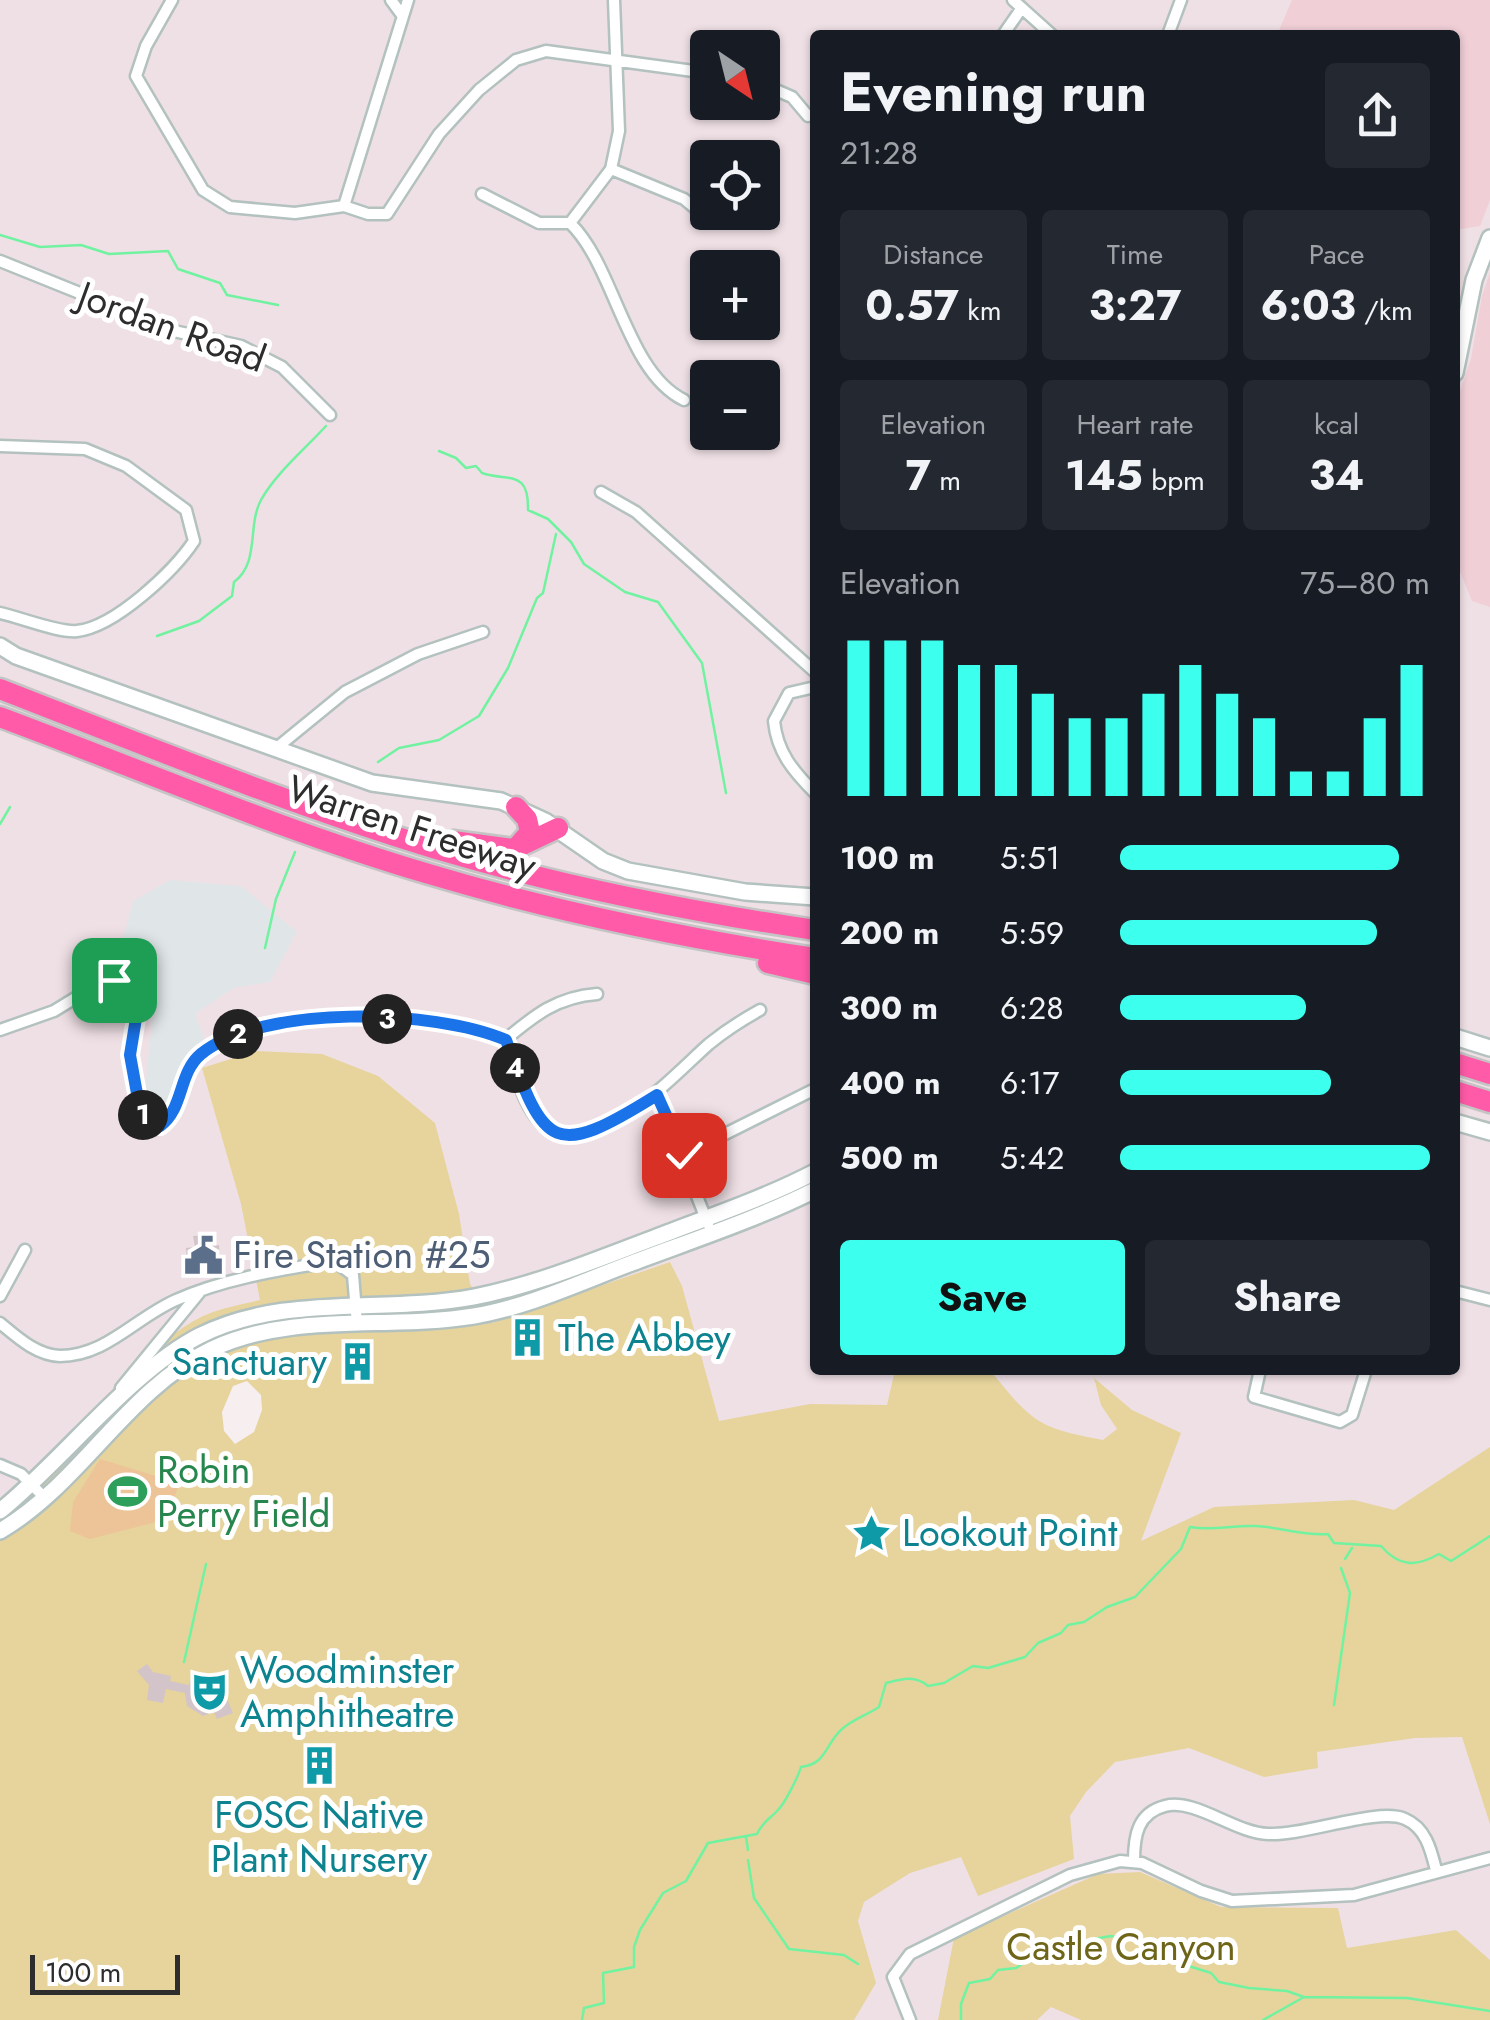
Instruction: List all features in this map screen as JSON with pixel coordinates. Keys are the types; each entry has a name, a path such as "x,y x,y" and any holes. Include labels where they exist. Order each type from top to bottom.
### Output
{"highway":[{"name":"Warren Freeway","path":"0,689 374,830 517,871 688,909 810,929"},
{"name":"Warren Freeway","path":"0,717 348,848 425,873 618,924 715,944 810,957"},
{"path":"267,792 445,839 514,849 558,828"},
{"path":"514,849 530,832 527,819 516,807"},
{"path":"715,944 737,956 810,973"},
{"path":"1460,1065 1490,1074"},
{"path":"1460,1093 1490,1102"}],"main road":[{"path":"1460,349 1474,280 1490,238"},
{"path":"0,646 16,656 372,783 470,794 516,807 558,828 603,861 641,875 745,892 810,897"},
{"path":"1460,1039 1490,1048"},
{"path":"1460,1123 1490,1132"},
{"path":"709,1226 810,1175"},
{"path":"0,1530 44,1497 183,1365 249,1336 514,1288 810,1192"},
{"path":"0,1510 152,1368 198,1337 246,1318 281,1310 357,1316"}],"street":[{"path":"172,0 146,46 136,76 203,190 230,207 261,212 296,213 344,206 368,214 388,214 439,134 478,90 516,60 546,51 690,71"},
{"path":"391,0 402,15"},
{"path":"344,206 408,0"},
{"path":"570,223 610,169 619,131 614,0"},
{"path":"1170,30 1180,0"},
{"path":"1005,30 1017,5 1046,30"},
{"path":"780,92 792,97 808,116"},
{"path":"610,169 690,205"},
{"path":"482,194 539,223 570,223 586,238 611,298 654,377 666,391 684,400"},
{"name":"Jordan Road","path":"0,261 174,330 241,346 282,367 330,414"},
{"path":"0,446 85,448 126,466 186,510 194,541 179,564 117,614 77,631 0,613"},
{"path":"601,492 636,512 810,668"},
{"path":"274,750 345,692 418,654 483,632"},
{"path":"810,688 789,693 774,720 782,752 810,788"},
{"path":"0,1030 54,1011 103,980 125,984 139,1000 130,1055 140,1110 152,1126 160,1126 173,1112 196,1058 233,1036 260,1028 320,1020 428,1021 488,1032 506,1040 522,1090 535,1114 548,1129 566,1136 594,1130 657,1095 712,1042 760,1010"},
{"path":"506,1040 544,1008 571,996 597,994"},
{"path":"684,1155 810,1092"},
{"path":"657,1095 709,1226"},
{"path":"0,1296 25,1250"},
{"path":"0,1323 37,1350 55,1356 76,1355 101,1348 152,1313 200,1292 252,1275 334,1261 353,1275 357,1316"},
{"path":"80,1438 200,1292"},
{"path":"1460,1292 1490,1300"},
{"path":"1259,1375 1254,1397 1336,1421 1347,1420 1364,1375"},
{"path":"0,1465 6,1464 44,1497"},
{"path":"1134,1861 1134,1838 1146,1817 1155,1810 1179,1804 1262,1834 1292,1834 1398,1816 1420,1829 1436,1870"},
{"path":"910,2020 892,1977 910,1954 1070,1875 1120,1861 1134,1861 1232,1901 1354,1895 1490,1858"}],"shaded area":[{"path":"1292,0 1490,0 1490,200 1480,226 1460,229 1460,30 1279,30"},
{"path":"1490,273 1490,607 1472,601 1460,571 1460,391 1471,359"},
{"path":"170,880 241,886 297,932 270,982 234,988 195,1014 204,1038 181,1065 171,1106 165,1112 157,1112 145,1088 153,1013 148,989 114,976 133,901"},
{"path":"247,1381 261,1395 262,1410 254,1432 235,1444 224,1431 222,1412 233,1386"},
{"name":"Robin Perry Field","path":"100,1459 179,1483 168,1519 90,1539 70,1531 73,1502"}],"green space":[{"path":"256,1051 322,1054 378,1076 435,1123 459,1214 470,1284 492,1323 670,1262 682,1286 719,1421 810,1404 887,1405 894,1375 994,1375 1038,1420 1063,1431 1103,1440 1117,1429 1101,1405 1094,1378 1132,1410 1181,1433 1141,1541 1214,1507 1354,1500 1394,1510 1490,1447 1490,1824 1462,1737 1415,1738 1317,1752 1318,1768 1264,1777 1189,1748 1115,1762 1086,1792 1070,1816 1074,1859 978,1896 961,1857 910,1873 864,1902 858,1921 876,1983 854,2020 0,2020 0,1500 44,1463 86,1418 80,1435 140,1365 174,1334 213,1312 260,1300 241,1204 202,1068"},
{"name":"Castle Canyon","path":"1140,1872 1221,1907 1338,1908 1347,1948 1456,1930 1490,1960 1490,2020 1081,2020 1051,2007 1037,2020 938,2020 954,1938 1098,1874"}],"building":[{"name":"Fire Station #25","path":"208,1235 209,1246 219,1245 220,1262 187,1265 186,1248 195,1247 193,1236"},
{"name":"Woodminster Amphitheatre","path":"147,1664 153,1672 171,1676 170,1681 189,1685 190,1680 208,1684 219,1680 233,1713 217,1719 214,1712 203,1716 187,1706 185,1693 166,1689 163,1703 147,1700 149,1685 137,1671"},
{"name":"FOSC Native Plant Nursery","path":"311,1752 335,1762 327,1780 303,1770"}],"waterway":[{"path":"0,235 40,247 81,245 109,254 168,251 178,269 220,283 227,295 278,305"},
{"path":"157,636 199,621 232,596 234,582 247,565 261,500 326,426"},
{"path":"439,451 456,458 466,468 476,466 482,473 521,483 528,510 548,519 571,542 584,564 625,592 658,602 702,663 726,793"},
{"path":"378,762 399,748 439,740 479,716 508,668 537,598 543,593 556,534"},
{"path":"0,824 10,807"},
{"path":"265,948 276,899 295,852"},
{"path":"582,2020 584,2008 604,2003 603,1973 634,1967 634,1947 640,1930 663,1893 686,1881 708,1843 757,1834 784,1802 801,1767 816,1762 846,1726 879,1707 886,1683 913,1679 928,1686 944,1683 973,1666 988,1668 1025,1657 1038,1643 1061,1633 1068,1625 1084,1622 1107,1607 1135,1597 1181,1549 1190,1527 1255,1526 1328,1534 1334,1543 1381,1546 1394,1558 1408,1563 1439,1554 1451,1561 1490,1536"},
{"path":"1345,1559 1352,1548"},
{"path":"184,1662 206,1564"},
{"path":"1334,1705 1350,1593 1341,1568"},
{"path":"746,1837 748,1850"},
{"path":"748,1860 754,1898 789,1949 844,1955 858,1964"},
{"path":"961,2020 961,2004 969,1983 990,1979 998,1970 1016,1968 1048,1947 1111,1936 1139,1941 1166,1959 1211,1973 1219,1982 1249,1988 1287,1991 1304,1997 1407,1998 1490,2011"},
{"path":"1263,2020 1304,1997"}],"place":[{"name":"Fire Station #25","path":"203,1255"},
{"name":"The Abbey","path":"528,1338"},
{"name":"Sanctuary","path":"357,1362"},
{"name":"Robin Perry Field","path":"127,1492"},
{"name":"Lookout Point","path":"872,1533"},
{"name":"Woodminster Amphitheatre","path":"210,1692"},
{"name":"FOSC Native Plant Nursery","path":"319,1766"}],"route":[{"path":"114,980 134,991 139,1000 130,1055 140,1110 152,1126 160,1126 173,1112 196,1058 233,1036 320,1020 428,1021 488,1032 506,1040 522,1090 535,1114 548,1129 566,1136 594,1130 657,1095 684,1155"}]}
